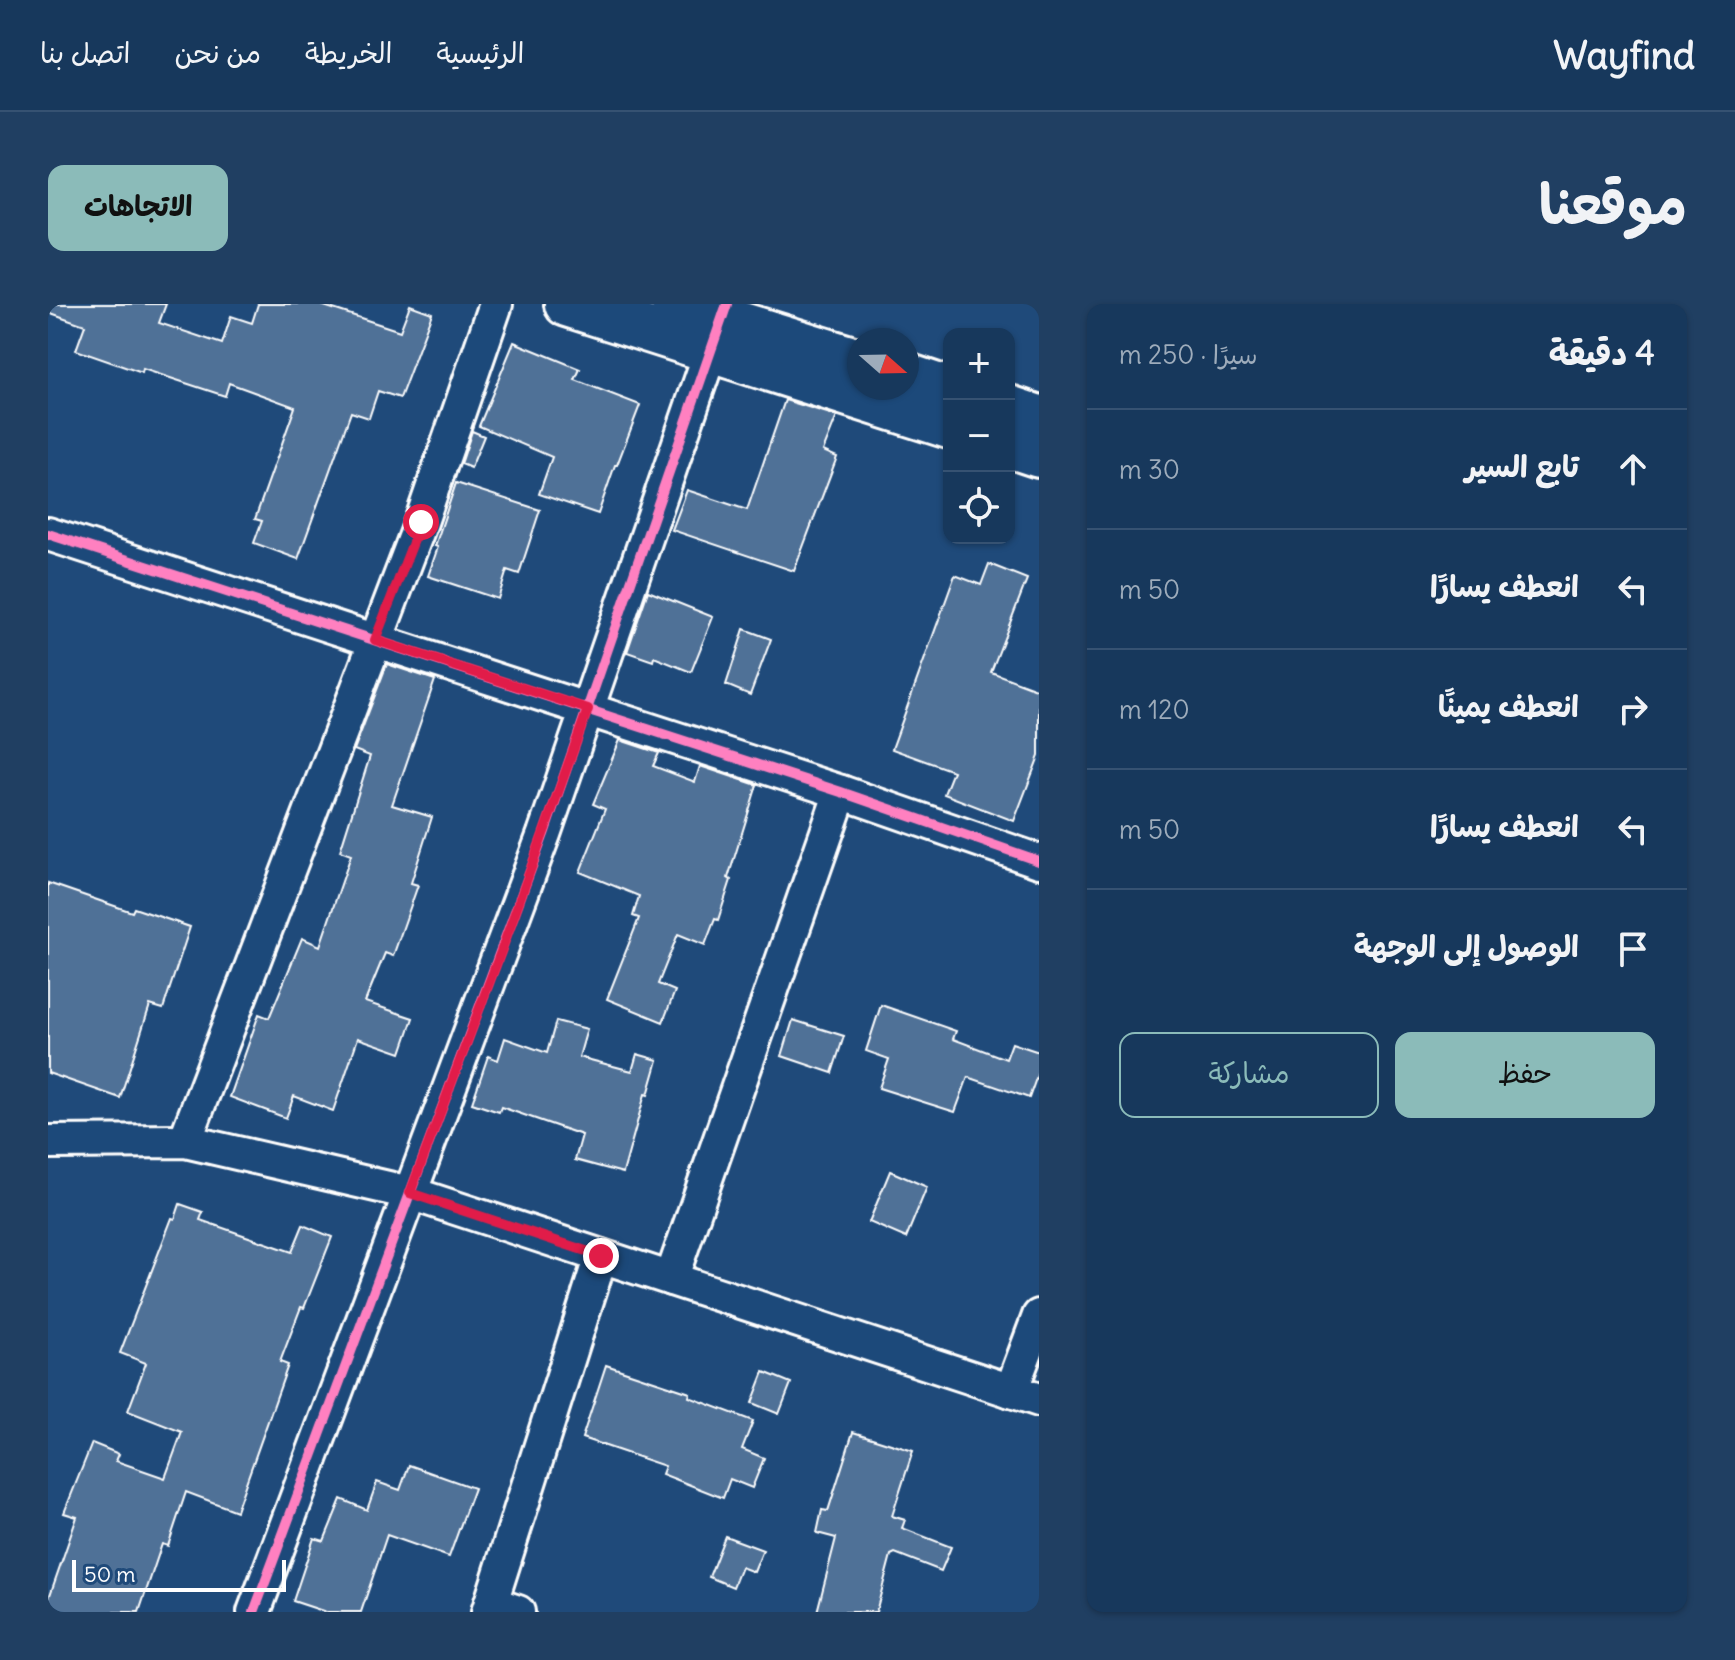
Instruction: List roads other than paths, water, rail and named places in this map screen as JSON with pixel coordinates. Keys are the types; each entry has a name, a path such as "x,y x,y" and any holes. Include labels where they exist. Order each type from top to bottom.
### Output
{"main road":[{"path":"567,304 719,325 847,358"},
{"path":"674,304 943,423"},
{"path":"919,380 943,388"},
{"path":"1015,410 1039,418"},
{"path":"1015,447 1039,455"}],"street":[{"path":"185,1141 421,522 496,304"},
{"path":"254,1612 502,949 719,325"},
{"path":"48,534 841,792 1039,861"},
{"path":"671,1279 841,792"},
{"path":"48,1142 185,1141 410,1193 1025,1395 1039,1316"},
{"path":"499,1609 601,1256"}]}
